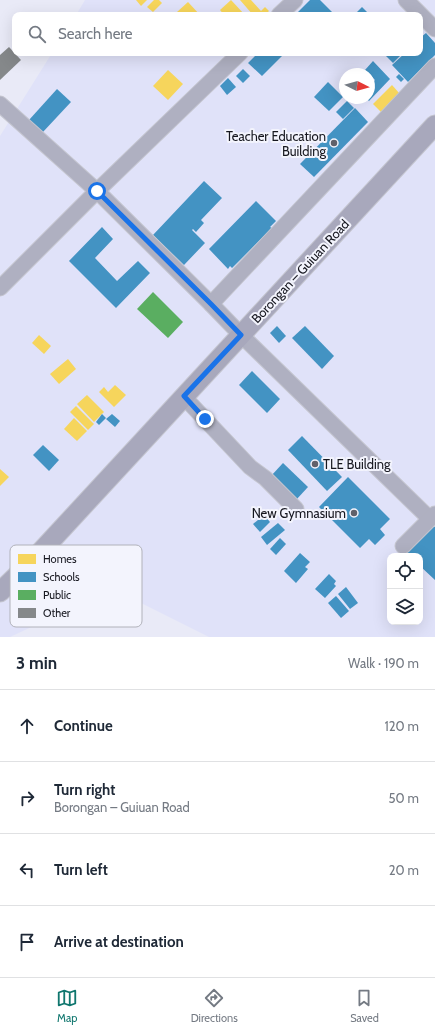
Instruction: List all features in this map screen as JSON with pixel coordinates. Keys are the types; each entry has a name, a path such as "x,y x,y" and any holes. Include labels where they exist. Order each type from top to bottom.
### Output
{"main road":[{"name":"Borongan – Guiuan Road","path":"47,545 435,125"},
{"name":"Borongan – Guiuan Road","path":"0,592 10,582"}],"street":[{"path":"282,12 295,0"},
{"path":"406,0 418,12"},
{"path":"423,17 435,29"},
{"path":"0,288 97,191 237,56"},
{"path":"211,304 435,66"},
{"path":"0,104 97,191 241,335 433,517 403,546"},
{"path":"184,396 250,467 265,478 296,509"}],"shaded area":[{"path":"85,0 435,0 435,637 209,637 142,604 142,545 10,545 10,627 31,627 10,637 0,637 0,136 50,56 423,56 423,12 78,12"}],"building: Homes":[{"path":"136,0 147,0 141,6"},
{"path":"154,0 159,0 162,3 153,12 147,7"},
{"path":"231,0 242,12 222,12 220,10"},
{"path":"240,0 251,0 261,11 265,7 269,11 268,12 250,12"},
{"path":"188,2 197,12 177,12"},
{"path":"168,70 183,84 168,100 153,86"},
{"path":"392,85 400,94 381,112 373,104 375,104 375,102"},
{"path":"39,335 51,346 44,354 32,343"},
{"path":"68,359 76,369 59,384 50,374"},
{"path":"115,385 126,395 114,407 99,392 104,387 108,392"},
{"path":"87,395 104,412 94,422 77,404"},
{"path":"76,406 94,424 88,430 70,412"},
{"path":"74,418 87,431 77,441 64,429"},
{"path":"0,469 9,477 0,486"}],"building: Schools":[{"path":"310,0 320,0 332,12 298,12"},
{"path":"362,7 367,12 357,12"},
{"path":"426,33 435,43 435,55 408,82 392,65 402,56 423,56 423,36"},
{"path":"255,56 282,56 262,76 248,63"},
{"path":"386,56 400,56 393,63"},
{"path":"373,61 390,79 375,95 375,68 367,68"},
{"path":"243,69 250,76 243,83 236,76"},
{"path":"399,74 404,79 401,82 396,77"},
{"path":"228,78 236,87 227,95 220,86"},
{"path":"328,82 339,93 339,101 329,111 314,97"},
{"path":"57,89 71,102 42,133 29,120"},
{"path":"344,104 350,104 354,108 343,119 336,112"},
{"name":"Teacher Education Building","path":"355,108 368,122 314,177 300,164"},
{"path":"204,181 222,198 201,220 204,223 196,232 193,229 192,230 205,243 184,265 153,235"},
{"path":"256,201 276,221 270,227 272,228 232,268 230,266 228,269 209,249"},
{"path":"102,227 113,239 95,258 117,281 138,261 150,273 116,308 69,261"},
{"path":"277,326 286,336 279,343 270,333"},
{"path":"305,326 334,356 322,369 292,338"},
{"path":"252,371 280,399 267,413 239,385"},
{"path":"102,414 106,418 99,425 96,422"},
{"path":"112,414 120,421 115,427 106,419"},
{"name":"TLE Building","path":"302,436 342,477 327,491 288,450"},
{"path":"43,445 59,460 49,471 33,455"},
{"path":"283,463 308,487 296,500 271,476"},
{"name":"New Gymnasium","path":"348,477 390,519 380,529 385,535 375,545 369,539 360,548 319,507"},
{"path":"264,515 270,522 260,532 253,524"},
{"path":"278,523 285,530 267,545 261,537"},
{"path":"431,524 435,527 435,580 423,569 423,553 405,552"},
{"path":"280,538 286,544 276,555 270,549"},
{"path":"300,553 310,562 305,567 308,569 296,583 284,571"},
{"path":"329,574 336,581 334,584 336,586 325,598 315,589"},
{"path":"346,587 358,603 350,609 338,594"},
{"path":"336,596 349,611 341,618 328,603"}],"building: Public":[{"path":"153,292 183,322 168,338 137,309"}],"building: Other":[{"path":"9,47 12,50 12,56 17,56 21,60 0,80 0,55"}],"place":[{"name":"Teacher Education Building","path":"334,143"},
{"name":"TLE Building","path":"315,464"},
{"name":"New Gymnasium","path":"354,513"}],"route":[{"path":"97,191 241,335 184,396 205,419"}]}
